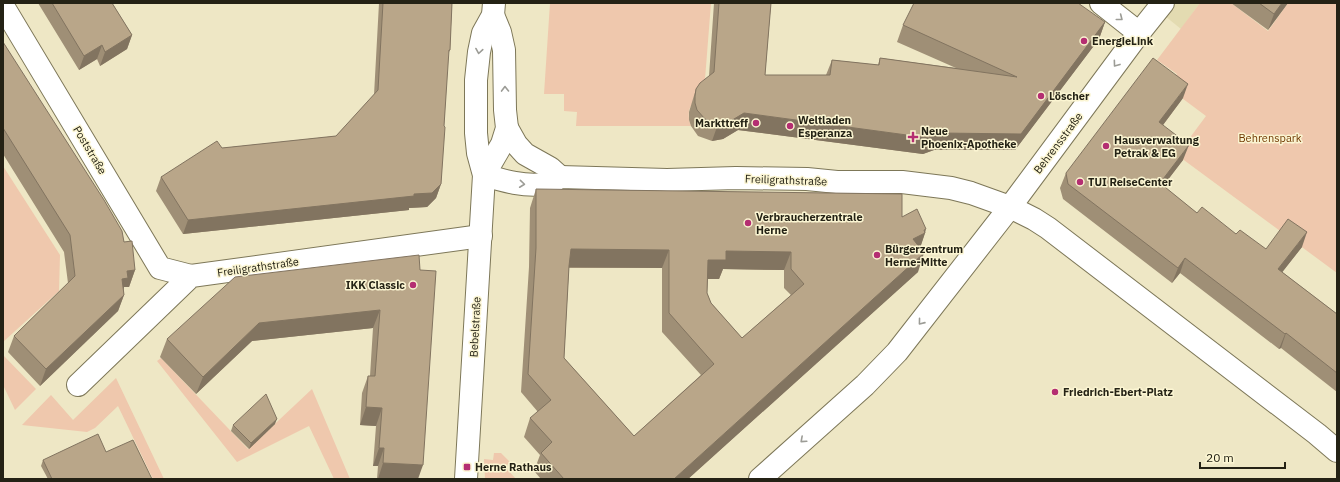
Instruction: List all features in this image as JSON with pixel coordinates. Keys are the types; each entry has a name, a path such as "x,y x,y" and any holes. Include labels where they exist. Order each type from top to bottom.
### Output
{"street":[{"path":"1101,3 1139,33"},
{"name":"Behrensstraße","path":"1010,207 1163,3"},
{"name":"Poststraße","path":"3,6 160,268 191,276"},
{"name":"Bebelstraße","path":"484,175 502,144 507,128 505,110 504,50 494,9"},
{"name":"Bebelstraße","path":"466,479 484,175 478,153 476,133 476,80 483,33 494,9"},
{"path":"507,128 516,144 525,154 550,168 560,177"},
{"name":"Freiligrathstraße","path":"484,175 523,185 546,184 560,177 667,180 736,178 807,179 837,182 902,182 951,188 971,193 1010,207"},
{"path":"760,479 865,385 897,352 1010,207 1034,219 1063,239 1317,434 1337,451"},
{"name":"Freiligrathstraße","path":"191,276 480,236"},
{"path":"78,385 191,276"}],"shaded area":[{"path":"1149,3 1200,3 1181,29"}],"green space":[{"path":"550,3 711,3 704,92 696,99 689,110 689,120 691,126 576,126 577,112 564,111 564,94 544,94"},
{"name":"Behrenspark","path":"1200,3 1231,3 1268,31 1288,3 1337,3 1337,273 1177,155 1206,116 1167,87 1177,74 1157,60"},
{"path":"3,166 60,255 59,291 3,342"},
{"path":"3,355 36,389 15,410 3,385"},
{"path":"161,358 248,449 312,389 350,479 334,479 309,426 237,462 157,361"},
{"path":"116,378 164,479 153,479 118,406 95,428 87,432 22,425 51,395 73,420"},
{"path":"494,453 501,453 510,462 505,467 516,479 485,479 484,459 493,460"}],"building":[{"path":"52,3 112,3 132,35 105,52 102,45 84,56"},
{"path":"383,3 452,3 441,184 432,193 414,194 414,196 188,220 161,177 217,141 222,148 336,136 378,90"},
{"path":"719,3 771,3 765,75 830,75 832,60 879,65 880,58 1017,77 903,25 914,3 1078,3 1105,22 1021,134 940,133 929,138 744,113 729,122 718,124 705,119 697,110 695,96 696,89 700,83 714,72"},
{"path":"1259,3 1282,3 1274,14"},
{"path":"3,42 104,200 122,231 124,242 132,241 135,270 127,271 128,278 122,279 124,295 46,369 14,336 75,276 70,235 3,128"},
{"path":"1153,58 1188,84 1159,122 1189,145 1160,183 1197,213 1202,207 1236,234 1240,230 1266,249 1288,219 1307,232 1278,269 1337,314 1337,373 1185,258 1178,268 1068,184 1066,173"},
{"path":"536,189 902,194 902,217 917,209 926,229 924,230 925,233 913,239 924,253 674,479 564,479 541,453 552,442 530,418 551,400 528,374 536,248","holes":["571,249 669,250 669,313 714,364 634,436 564,358","726,251 791,252 791,269 804,284 742,338 711,303 707,293 708,260 726,260"]},
{"path":"419,255 420,270 436,271 423,465 383,463 384,448 379,448 382,408 366,407 368,376 375,376 380,310 259,323 203,377 167,339 235,277"},
{"path":"266,394 277,419 251,443 233,425"},
{"path":"98,434 106,452 133,440 152,479 52,479 43,460"}],"place":[{"name":"EnergieLink","path":"1084,41"},
{"name":"Löscher","path":"1041,96"},
{"name":"Markttreff","path":"756,123"},
{"name":"Weltladen Esperanza","path":"790,126"},
{"name":"Neue Phoenix-Apotheke","path":"913,137"},
{"name":"Hausverwaltung Petrak & EG","path":"1106,146"},
{"name":"TUI ReiseCenter","path":"1080,182"},
{"name":"Verbraucherzentrale Herne","path":"748,223"},
{"name":"Bürgerzentrum Herne-Mitte","path":"877,255"},
{"name":"IKK Classic","path":"413,285"},
{"name":"Friedrich-Ebert-Platz","path":"1055,392"},
{"name":"Herne Rathaus","path":"467,467"}]}
